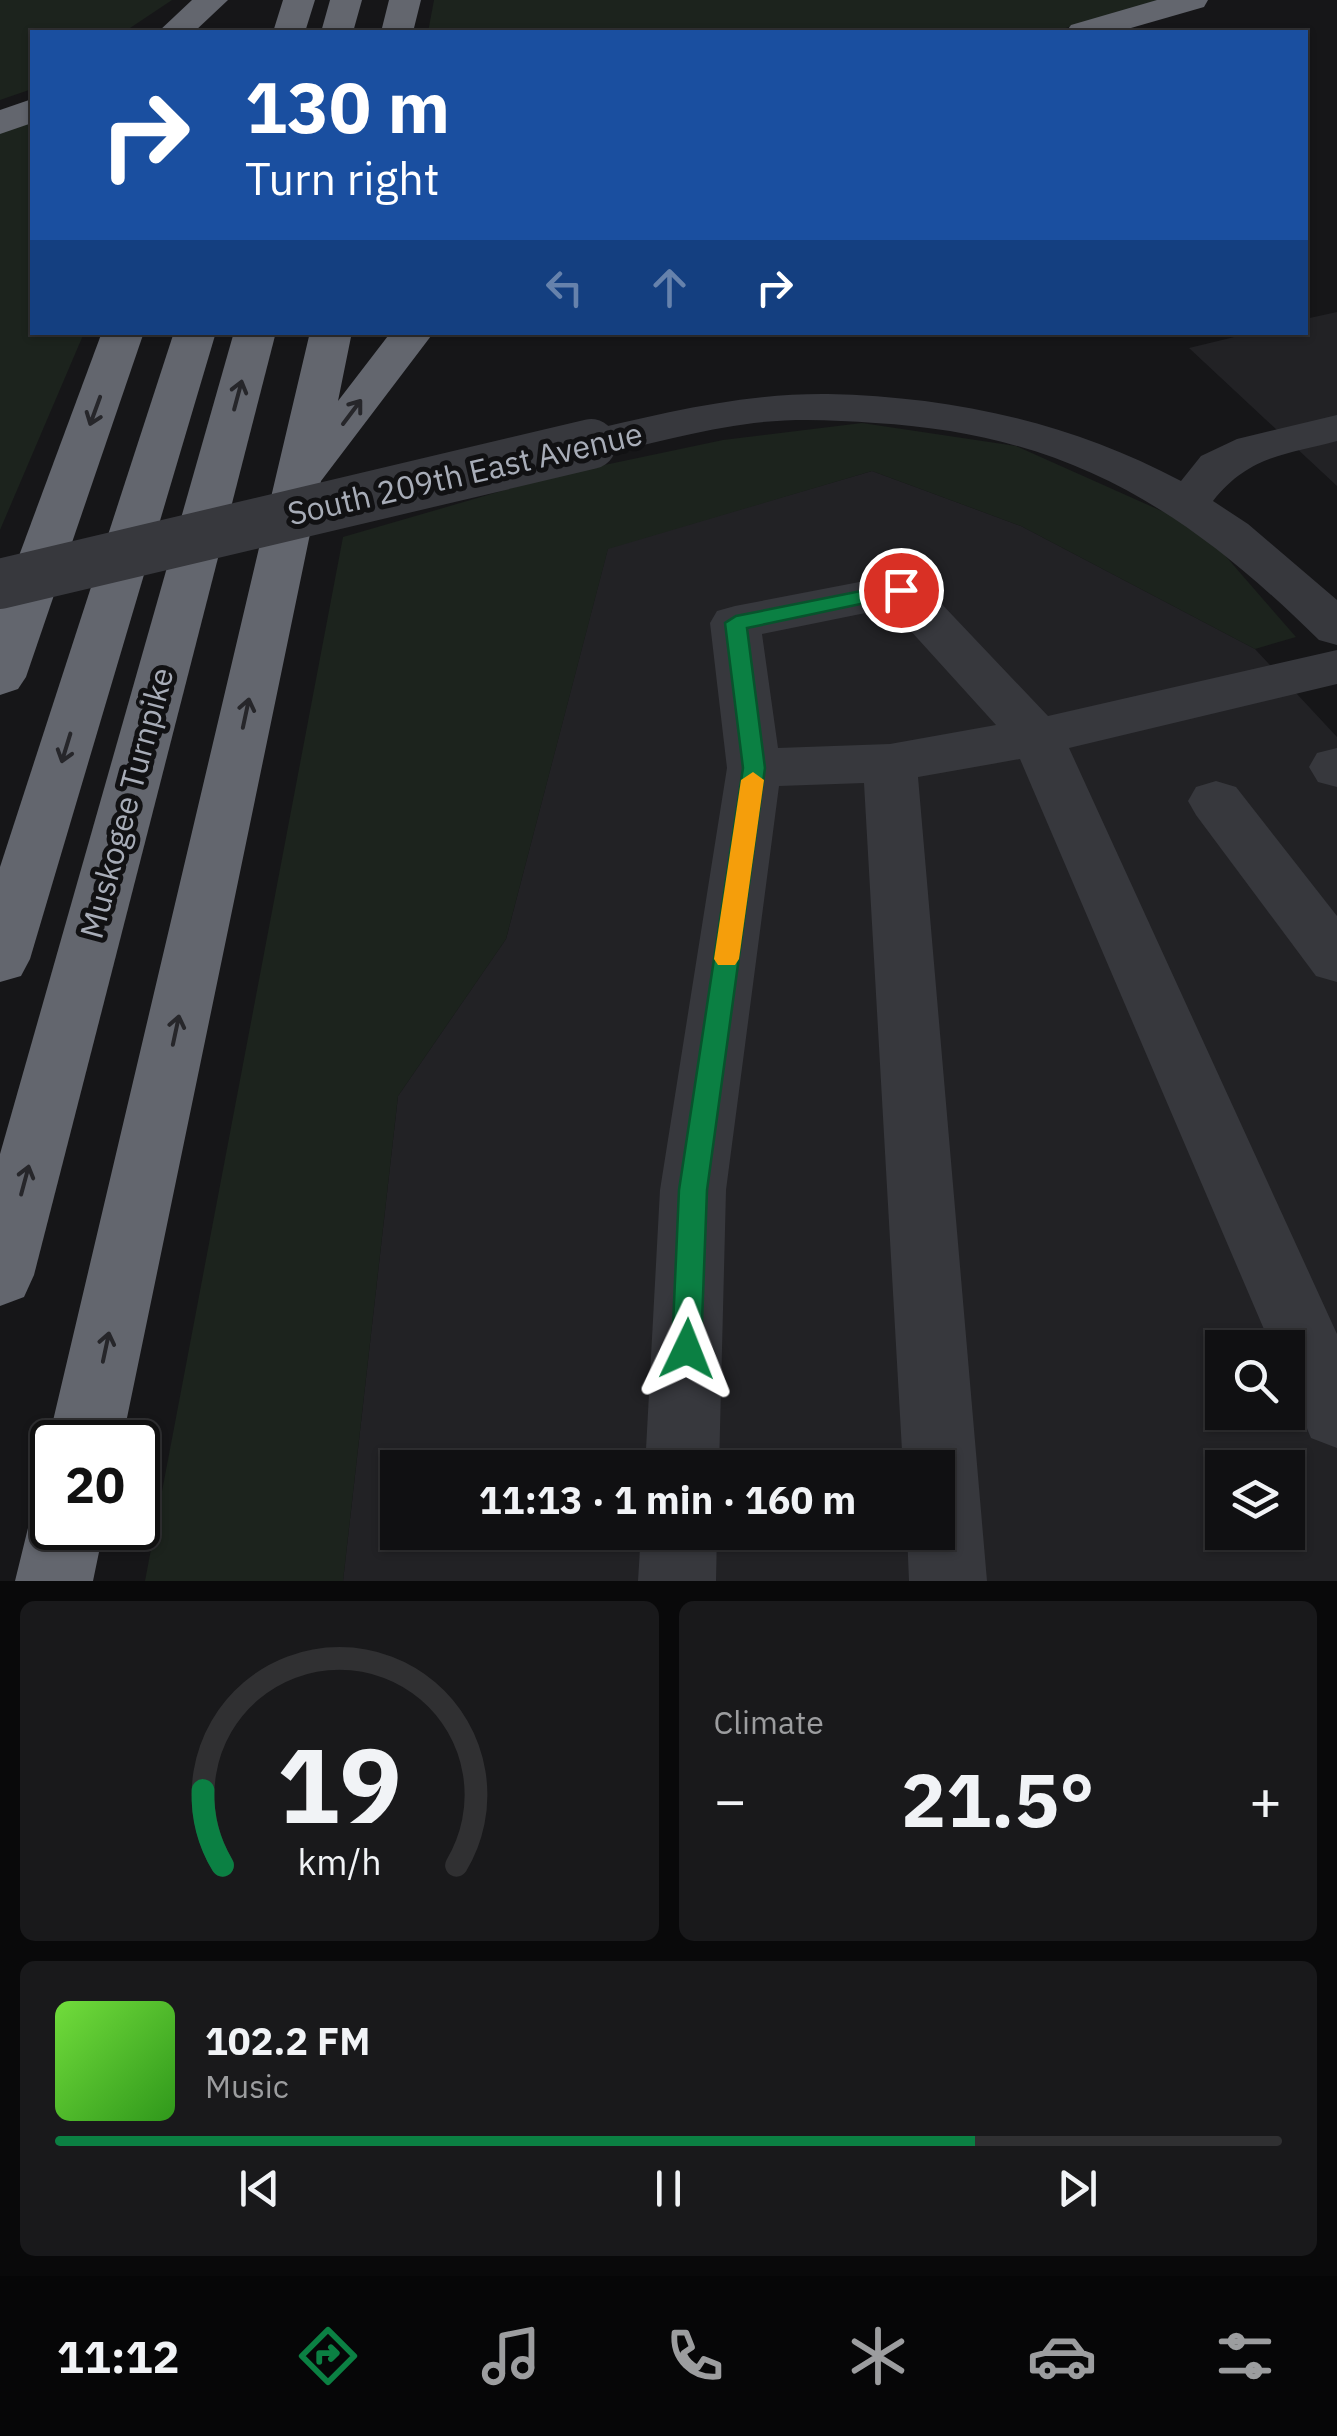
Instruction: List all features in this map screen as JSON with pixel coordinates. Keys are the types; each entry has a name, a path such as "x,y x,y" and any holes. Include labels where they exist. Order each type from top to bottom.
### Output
{"highway":[{"path":"290,30 299,0"},
{"path":"338,30 346,0"},
{"path":"398,30 405,0"},
{"path":"1090,30 1192,0"},
{"path":"178,30 230,5"},
{"path":"0,123 30,111"},
{"path":"0,677 122,335"},
{"path":"0,958 194,335"},
{"name":"Muskogee Turnpike","path":"0,1274 254,335"},
{"path":"90,1420 329,335"},
{"path":"296,485 411,335"},
{"path":"54,1581 61,1550"}],"street":[{"name":"South 209th East Avenue","path":"0,584 590,444 758,410 857,408 936,412 999,424 1063,443 1144,477 1236,535 1337,628"},
{"path":"1188,503 1217,466 1252,450 1337,428"},
{"path":"683,1450 693,1190 754,768 736,623 901,590 1037,737 1337,1414"},
{"path":"754,768 890,763 1037,737 1337,667"},
{"path":"890,763 948,1581"},
{"path":"1216,801 1337,959"},
{"path":"678,1581 679,1550"}],"shaded area":[{"path":"0,0 172,0 127,30 30,30 30,90 0,100"},
{"path":"434,0 1163,0 1059,30 428,30"},
{"path":"30,118 30,335 83,335 0,530 0,131"},
{"path":"1337,312 1337,486 1189,348 1243,335 1308,335 1308,318"},
{"path":"862,423 1016,446 1202,529 1296,637 1255,649 1021,526 872,471 608,549 506,939 398,1096 343,1581 145,1581 151,1550 160,1550 160,1502 343,537 557,475 723,440"},
{"path":"872,471 1021,526 1255,649 1337,737 1337,1581 343,1581 398,1096 506,939 608,548"}],"slow traffic":[{"path":"727,959 753,780"}],"route":[{"path":"687,1349 693,1190 754,768 736,623 901,590"}]}
